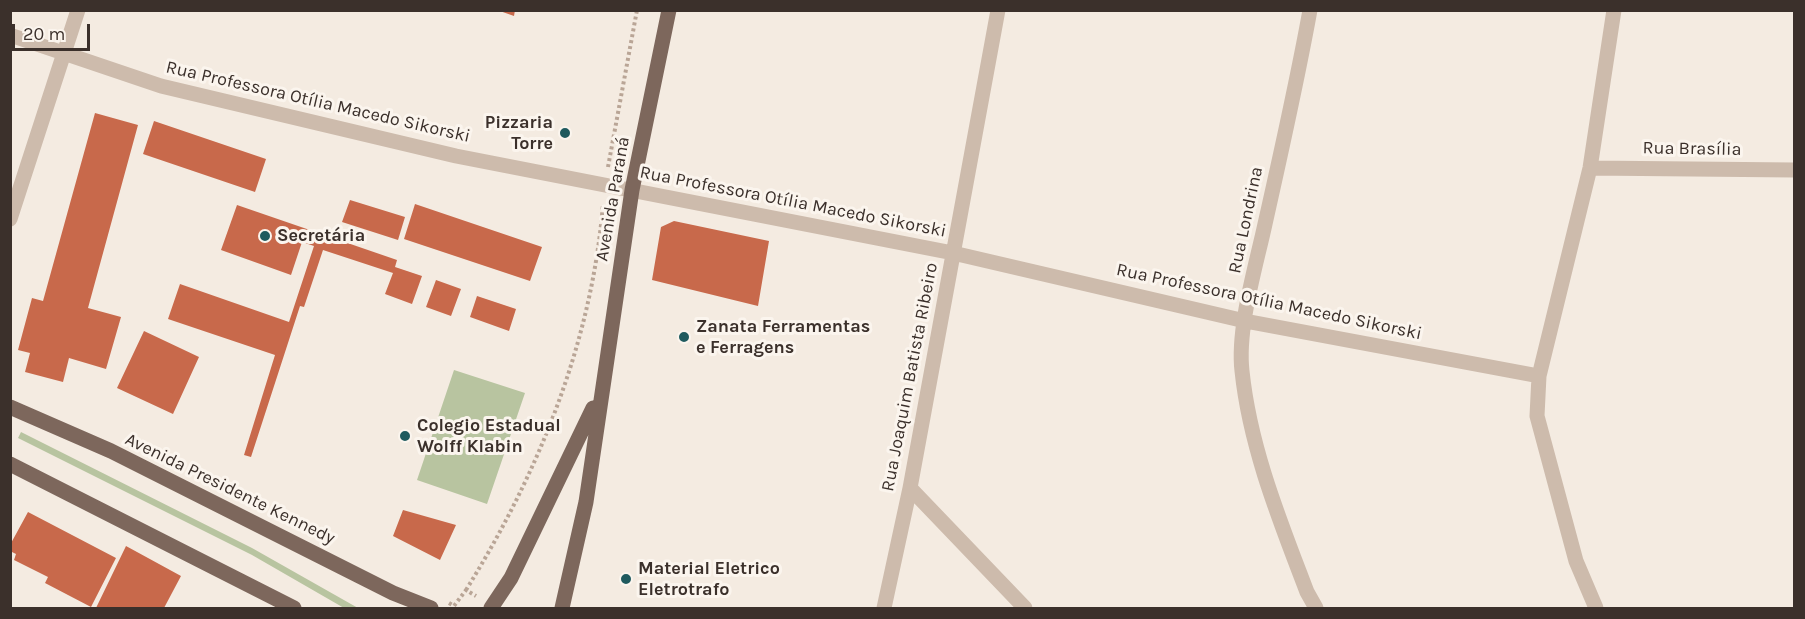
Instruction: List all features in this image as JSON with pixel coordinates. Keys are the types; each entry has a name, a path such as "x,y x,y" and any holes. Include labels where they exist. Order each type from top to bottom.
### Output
{"main road":[{"name":"Avenida Paraná","path":"562,609 586,502 632,190 669,10"},
{"name":"Avenida Paraná","path":"491,609 511,578 600,395"},
{"name":"Avenida Presidente Kennedy","path":"10,407 111,451 393,593 431,609"},
{"path":"10,464 294,609"}],"street":[{"path":"10,219 78,10"},
{"name":"Rua Joaquim Batista Ribeiro","path":"884,609 910,488 998,10"},
{"name":"Rua Londrina","path":"1310,10 1245,321 1242,370 1262,471 1307,592 1316,609"},
{"path":"1596,609 1576,561 1552,479 1537,416 1539,376 1590,168 1614,10"},
{"name":"Rua Professora Otília Macedo Sikorski","path":"10,35 161,86 456,156 953,253 1245,321 1539,376"},
{"name":"Rua Brasília","path":"1590,168 1794,170"},
{"path":"910,488 1025,609"}],"path":[{"path":"466,590 489,552 539,451 563,389 589,294 605,185 637,10"}],"green space":[{"path":"454,370 525,393 487,504 417,480"},
{"path":"21,432 252,548 358,608 344,608 252,555 18,438"}],"building":[{"path":"497,10 515,10 514,16"},
{"path":"95,113 138,125 88,308 121,317 106,369 69,358 63,382 25,372 30,353 18,350 32,298 43,301"},
{"path":"154,121 266,159 255,192 143,154"},
{"path":"350,200 405,217 398,240 342,222"},
{"path":"415,204 542,247 530,281 404,239"},
{"path":"237,205 397,260 395,267 422,276 412,304 385,294 393,273 323,250 304,307 300,306 251,457 244,455 275,355 168,319 180,284 289,322 314,246 302,242 291,275 221,250"},
{"path":"674,221 769,241 758,306 652,280 661,227"},
{"path":"436,280 461,289 451,316 426,307"},
{"path":"477,296 516,309 509,331 470,317"},
{"path":"144,331 199,357 173,414 117,388"},
{"path":"403,510 456,525 440,560 393,536"},
{"path":"28,512 116,558 91,607 45,583 48,577 14,560 16,554 10,551 10,545"},
{"path":"126,546 181,576 164,608 96,608"}],"place":[{"name":"Pizzaria Torre","path":"565,133"},
{"name":"Secretária","path":"265,236"},
{"name":"Zanata Ferramentas e Ferragens","path":"684,337"},
{"name":"Colegio Estadual Wolff Klabin","path":"405,436"},
{"name":"Material Eletrico Eletrotrafo","path":"626,579"}]}
